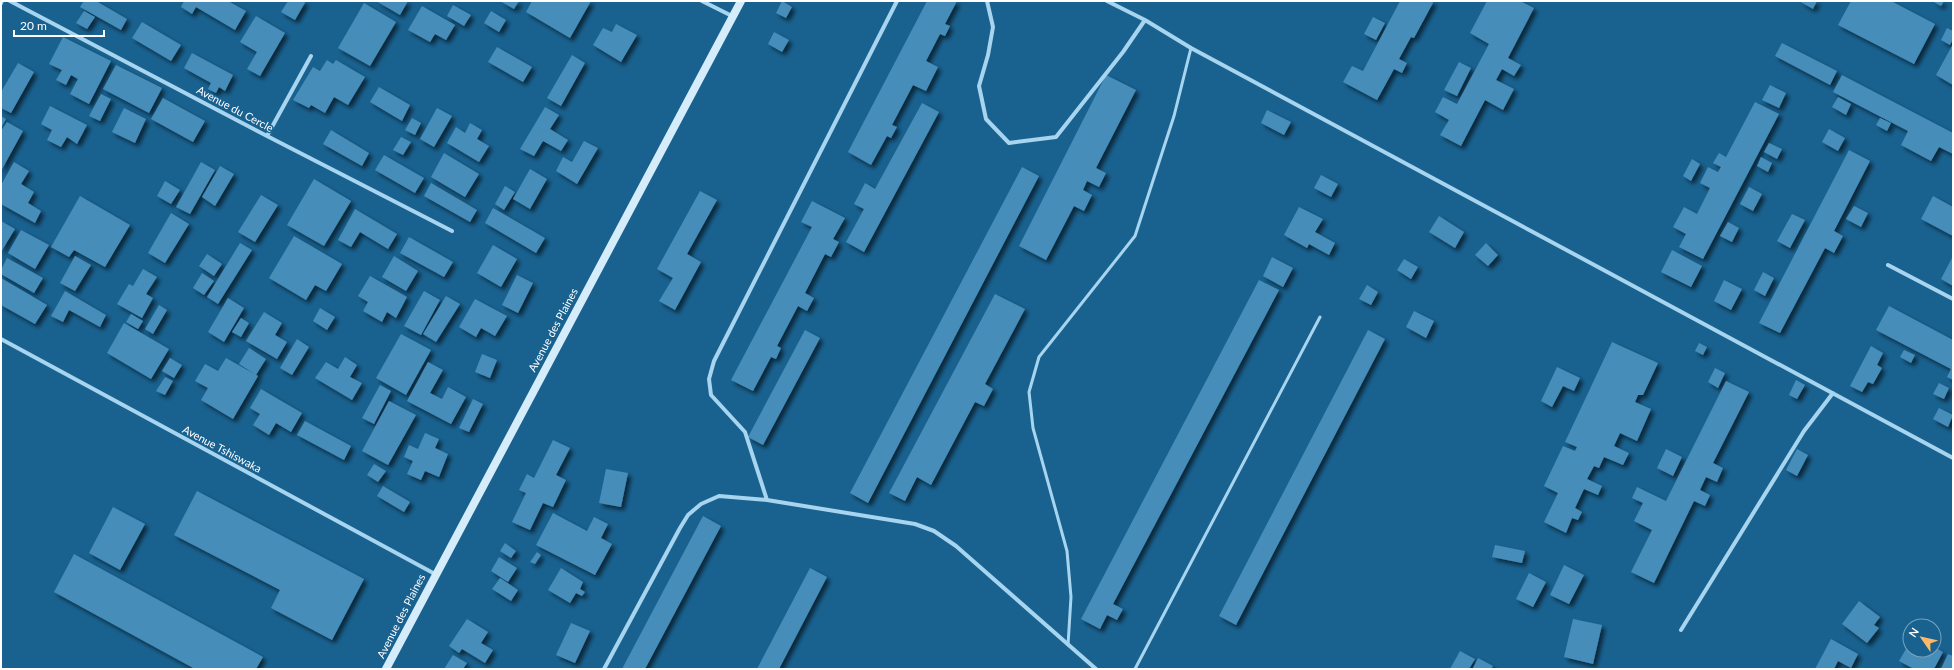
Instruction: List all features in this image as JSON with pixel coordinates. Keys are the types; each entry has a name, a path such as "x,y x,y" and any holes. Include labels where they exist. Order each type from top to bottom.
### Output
{"street":[{"name":"Avenue du Cercle","path":"10,1 452,231"},
{"path":"702,1 732,16"},
{"name":"Avenue des Plaines","path":"386,669 435,574 741,1"},
{"path":"767,500 745,432 711,395 709,379 714,361 897,1"},
{"path":"987,1 993,27 988,55 979,86 986,118 1009,143 1056,136 1123,52 1145,20"},
{"path":"1107,1 1145,20 1191,48 1953,458"},
{"path":"267,136 310,56"},
{"path":"1888,265 1953,299"},
{"name":"Avenue Tshiswaka","path":"1,339 435,574"},
{"path":"1681,630 1804,432 1833,393"},
{"path":"604,669 680,528 688,516 701,504 719,496 767,500 915,524 934,531 956,546 1096,669"}],"lane":[{"path":"1068,644 1071,597 1067,551 1033,428 1029,392 1039,357 1135,236 1174,116 1191,48"},
{"path":"1135,669 1320,317"}],"building":[{"path":"84,1 96,1 127,19 121,30 80,7"},
{"path":"184,1 228,1 246,11 235,30 196,7 192,14 181,7"},
{"path":"288,1 306,1 295,20 281,12"},
{"path":"376,1 408,1 400,15"},
{"path":"500,1 519,1 514,9"},
{"path":"532,1 591,1 570,38 526,12"},
{"path":"782,1 792,7 786,18 776,13"},
{"path":"927,1 957,1 945,24 950,26 945,36 940,34 926,61 938,67 926,91 913,85 892,125 897,127 891,138 887,136 871,165 848,152"},
{"path":"1400,1 1434,1 1414,38 1411,37 1399,59 1407,63 1402,73 1394,69 1377,100 1343,82 1352,66 1363,71"},
{"path":"1487,1 1520,1 1534,8 1508,58 1521,65 1514,76 1502,69 1496,80 1514,89 1503,110 1485,100 1461,146 1440,135 1449,120 1435,112 1443,97 1457,104 1489,44 1470,33"},
{"path":"1799,1 1817,1 1813,9"},
{"path":"1851,1 1891,1 1935,24 1914,64 1838,25"},
{"path":"1932,1 1944,1 1941,6"},
{"path":"364,3 396,22 370,66 338,48"},
{"path":"453,5 471,15 464,26 447,16"},
{"path":"422,6 455,25 446,40 435,34 430,42 408,30"},
{"path":"84,11 95,17 87,29 76,23"},
{"path":"491,11 506,20 499,32 484,23"},
{"path":"256,16 285,33 260,76 247,69 257,52 240,42"},
{"path":"1373,17 1385,23 1376,40 1364,34"},
{"path":"142,22 181,45 171,61 132,38"},
{"path":"616,24 637,35 621,62 593,45 603,28 612,32"},
{"path":"1947,28 1953,31 1953,39 1950,45 1941,40"},
{"path":"774,32 789,40 782,52 768,44"},
{"path":"63,37 111,61 89,104 70,94 78,79 71,75 66,85 56,80 62,70 49,64"},
{"path":"1782,43 1837,71 1830,85 1775,56"},
{"path":"1953,44 1953,85 1936,75"},
{"path":"497,47 532,67 523,82 488,62"},
{"path":"192,53 233,75 225,91 219,87 216,93 208,89 211,83 184,68"},
{"path":"572,55 585,63 561,106 547,98"},
{"path":"327,60 333,64 336,60 365,77 348,105 334,97 325,113 311,105 309,108 293,100 313,67 320,71"},
{"path":"1459,62 1471,68 1457,96 1444,90"},
{"path":"18,63 34,72 11,113 1,108 1,92"},
{"path":"116,65 162,88 149,113 103,89"},
{"path":"1106,75 1136,90 1096,168 1106,173 1099,187 1087,181 1083,190 1092,195 1084,211 1074,206 1046,260 1019,246"},
{"path":"1842,75 1953,133 1953,154 1939,147 1931,161 1901,145 1908,131 1833,92"},
{"path":"1770,85 1786,93 1779,108 1762,100"},
{"path":"379,87 410,105 402,121 370,102"},
{"path":"101,94 111,99 100,121 89,116"},
{"path":"1838,97 1851,104 1846,115 1832,107"},
{"path":"163,98 205,121 193,142 151,119"},
{"path":"1755,102 1779,114 1703,259 1679,247 1686,234 1673,227 1684,207 1697,214 1710,188 1700,183 1708,167 1718,172 1721,167 1713,163 1719,153 1726,157"},
{"path":"922,103 939,112 864,252 846,242 864,209 854,204 865,183 875,189"},
{"path":"50,106 87,125 77,144 67,137 61,147 47,140 52,130 41,124"},
{"path":"545,107 559,115 550,129 568,140 561,151 543,141 534,156 520,149"},
{"path":"124,108 146,119 135,143 112,132"},
{"path":"437,108 452,116 434,147 420,139"},
{"path":"1267,110 1291,122 1284,135 1261,123"},
{"path":"1,116 6,119 1,128"},
{"path":"412,118 421,123 415,135 405,130"},
{"path":"1880,118 1891,123 1887,131 1876,125"},
{"path":"7,122 23,131 1,171 1,131"},
{"path":"470,123 482,130 477,139 489,146 479,162 447,143 456,127 465,133"},
{"path":"1829,129 1845,138 1838,151 1822,142"},
{"path":"331,130 369,153 362,166 323,144"},
{"path":"401,137 411,142 403,155 393,150"},
{"path":"584,141 598,148 577,184 556,171 563,157 572,162"},
{"path":"1769,143 1782,149 1777,159 1764,152"},
{"path":"1849,150 1870,161 1834,231 1843,236 1834,253 1825,248 1780,333 1759,323"},
{"path":"444,153 479,174 465,197 431,177"},
{"path":"384,155 424,178 415,193 375,170"},
{"path":"1761,157 1772,163 1768,172 1757,166"},
{"path":"1692,159 1700,164 1691,181 1683,176"},
{"path":"14,162 29,171 21,184 34,192 28,203 41,211 35,223 1,204 1,185"},
{"path":"201,162 215,170 190,214 176,207"},
{"path":"220,166 234,174 215,206 202,197"},
{"path":"1022,167 1039,176 868,503 850,493"},
{"path":"530,169 547,179 530,209 513,199"},
{"path":"1321,175 1338,184 1331,197 1314,188"},
{"path":"314,179 351,201 324,246 287,225"},
{"path":"165,181 180,190 171,204 157,196"},
{"path":"431,183 477,210 470,222 424,196"},
{"path":"505,186 515,192 504,210 495,204"},
{"path":"1749,187 1762,194 1753,211 1740,204"},
{"path":"700,191 717,200 687,254 701,262 675,310 659,301 673,278 657,269"},
{"path":"261,195 278,205 255,242 238,232"},
{"path":"80,196 130,225 105,267 74,250 69,257 51,247"},
{"path":"1933,196 1953,207 1953,236 1921,219"},
{"path":"812,201 845,218 833,239 839,242 831,257 825,254 805,293 814,298 807,311 798,306 777,346 781,348 776,359 771,357 753,391 731,380 812,227 801,222"},
{"path":"1854,206 1868,213 1861,227 1846,219"},
{"path":"1299,207 1323,219 1315,232 1335,243 1329,255 1309,244 1307,248 1284,235"},
{"path":"493,208 545,238 536,253 485,223"},
{"path":"355,209 397,234 388,249 360,232 351,247 338,240"},
{"path":"171,213 189,224 165,263 148,253"},
{"path":"1792,214 1805,220 1790,248 1777,241"},
{"path":"1439,216 1464,232 1455,248 1429,232"},
{"path":"1,221 15,229 1,252"},
{"path":"1728,222 1739,228 1732,242 1720,236"},
{"path":"21,230 49,245 35,269 8,253"},
{"path":"294,236 342,264 326,291 315,285 306,300 269,278"},
{"path":"409,237 453,262 444,277 400,253"},
{"path":"240,243 252,250 218,304 207,297"},
{"path":"1486,243 1498,255 1488,266 1475,255"},
{"path":"493,245 517,259 501,287 477,273"},
{"path":"1672,250 1702,266 1691,287 1661,272"},
{"path":"207,254 222,264 214,276 199,266"},
{"path":"75,256 91,265 75,291 60,283"},
{"path":"394,256 418,271 406,291 382,277"},
{"path":"1953,256 1953,286 1941,279"},
{"path":"1272,257 1293,268 1283,287 1263,276"},
{"path":"7,258 43,278 34,293 1,274 1,270"},
{"path":"1404,259 1418,267 1411,279 1397,270"},
{"path":"143,269 157,277 146,294 153,298 142,318 117,304 129,284 133,286"},
{"path":"1763,272 1774,278 1765,296 1754,290"},
{"path":"202,273 214,281 204,295 193,288"},
{"path":"517,275 533,283 518,313 502,305"},
{"path":"370,276 407,297 396,318 387,312 382,322 363,311 368,302 358,296"},
{"path":"1,278 47,305 35,324 1,305"},
{"path":"1259,280 1279,290 1113,604 1123,609 1117,620 1107,615 1100,629 1081,619"},
{"path":"1724,280 1742,289 1731,310 1714,301"},
{"path":"1367,285 1378,292 1371,305 1359,299"},
{"path":"65,291 106,315 100,327 69,310 63,322 51,316"},
{"path":"424,291 440,300 421,335 404,326"},
{"path":"995,294 1025,309 985,384 993,389 984,406 975,402 931,485 917,477 905,501 889,493"},
{"path":"446,296 460,304 436,342 423,334"},
{"path":"228,298 244,308 224,342 208,332"},
{"path":"475,299 507,316 495,336 481,328 476,337 459,327"},
{"path":"159,305 167,310 153,334 145,329"},
{"path":"1889,306 1953,340 1953,380 1947,377 1951,369 1876,330"},
{"path":"320,308 335,317 327,330 313,321"},
{"path":"1414,311 1434,321 1426,338 1406,327"},
{"path":"264,312 282,323 275,335 287,342 277,359 246,341"},
{"path":"131,314 143,321 138,329 126,322"},
{"path":"241,318 249,323 241,337 232,332"},
{"path":"124,323 169,349 151,379 107,353"},
{"path":"805,330 820,338 763,445 748,437"},
{"path":"1368,330 1385,339 1236,625 1219,616"},
{"path":"401,334 431,350 406,395 376,378"},
{"path":"297,339 309,347 292,375 280,368"},
{"path":"1612,342 1658,363 1643,395 1638,395 1635,402 1651,409 1637,441 1620,433 1614,446 1629,453 1623,465 1604,457 1599,468 1594,466 1587,479 1602,486 1598,495 1584,489 1575,508 1582,512 1578,520 1572,518 1566,533 1544,522 1558,493 1544,486 1563,446 1575,451 1577,447 1565,442"},
{"path":"1699,343 1707,347 1703,355 1695,351"},
{"path":"1871,346 1883,353 1877,365 1882,368 1873,384 1868,382 1862,392 1850,386"},
{"path":"249,348 266,359 256,375 239,364"},
{"path":"1904,350 1915,355 1911,363 1900,357"},
{"path":"482,354 497,360 490,378 475,372"},
{"path":"345,357 357,365 350,377 362,383 352,400 315,378 326,362 338,369"},
{"path":"170,358 182,365 174,378 162,371"},
{"path":"226,358 258,376 233,419 201,400 208,388 195,381 205,364 218,371"},
{"path":"428,362 443,370 430,393 442,399 448,387 466,397 451,424 407,401"},
{"path":"1557,367 1580,378 1574,391 1563,386 1552,407 1541,401"},
{"path":"1715,368 1725,373 1718,388 1708,382"},
{"path":"165,377 173,381 165,395 156,391"},
{"path":"1796,380 1805,385 1797,399 1789,395"},
{"path":"1726,381 1749,392 1713,463 1723,468 1717,482 1706,477 1700,490 1710,495 1705,506 1694,501 1654,583 1631,572 1652,530 1634,521 1643,503 1632,498 1637,487 1666,501"},
{"path":"1939,383 1949,388 1944,399 1933,394"},
{"path":"380,385 391,391 374,424 362,418"},
{"path":"261,389 302,413 291,432 276,423 269,435 253,425 260,414 250,408"},
{"path":"473,399 483,404 469,432 459,428"},
{"path":"389,401 416,415 388,465 362,451"},
{"path":"1939,408 1953,415 1948,427 1933,419"},
{"path":"305,421 351,446 344,460 297,435"},
{"path":"425,433 439,439 435,448 448,454 439,477 425,471 421,480 407,474 413,461 404,457 409,445 418,449"},
{"path":"553,440 570,448 556,475 566,480 553,507 543,503 530,530 512,522 526,493 519,490 527,474 534,478"},
{"path":"1666,449 1682,457 1673,476 1657,468"},
{"path":"1797,449 1808,455 1797,476 1786,470"},
{"path":"374,464 386,471 378,482 367,475"},
{"path":"606,469 628,473 621,507 599,503"},
{"path":"383,486 410,502 404,512 377,496"},
{"path":"197,491 364,579 332,640 271,608 280,590 174,535"},
{"path":"113,507 145,524 120,570 89,553"},
{"path":"553,513 587,531 594,517 608,524 601,538 612,544 595,575 536,545"},
{"path":"703,516 721,526 645,669 622,669"},
{"path":"505,543 516,551 511,558 500,551"},
{"path":"1495,545 1525,551 1522,563 1492,557"},
{"path":"537,552 541,555 535,564 530,562"},
{"path":"74,554 263,657 256,669 195,669 54,592"},
{"path":"499,557 517,568 508,582 491,571"},
{"path":"1564,565 1584,575 1569,604 1550,595"},
{"path":"561,568 583,582 580,589 585,592 582,596 576,593 570,603 548,590"},
{"path":"810,568 827,577 779,669 757,669"},
{"path":"1529,573 1546,582 1533,607 1516,599"},
{"path":"500,578 518,590 511,601 492,589"},
{"path":"1859,601 1880,617 1874,625 1879,628 1867,643 1842,624"},
{"path":"467,619 488,632 481,643 493,650 485,663 462,649 459,653 449,646"},
{"path":"1573,619 1602,625 1593,664 1564,657"},
{"path":"571,623 590,631 575,663 556,655"},
{"path":"1831,639 1858,654 1851,668 1838,661 1834,669 1815,669"},
{"path":"1460,651 1475,659 1469,669 1450,669"},
{"path":"1948,654 1953,656 1953,669 1941,669"},
{"path":"453,655 467,663 463,669 444,669"},
{"path":"1902,656 1902,658 1940,658 1934,669 1914,669 1899,661"},
{"path":"1478,658 1493,666 1491,669 1473,668"}]}
